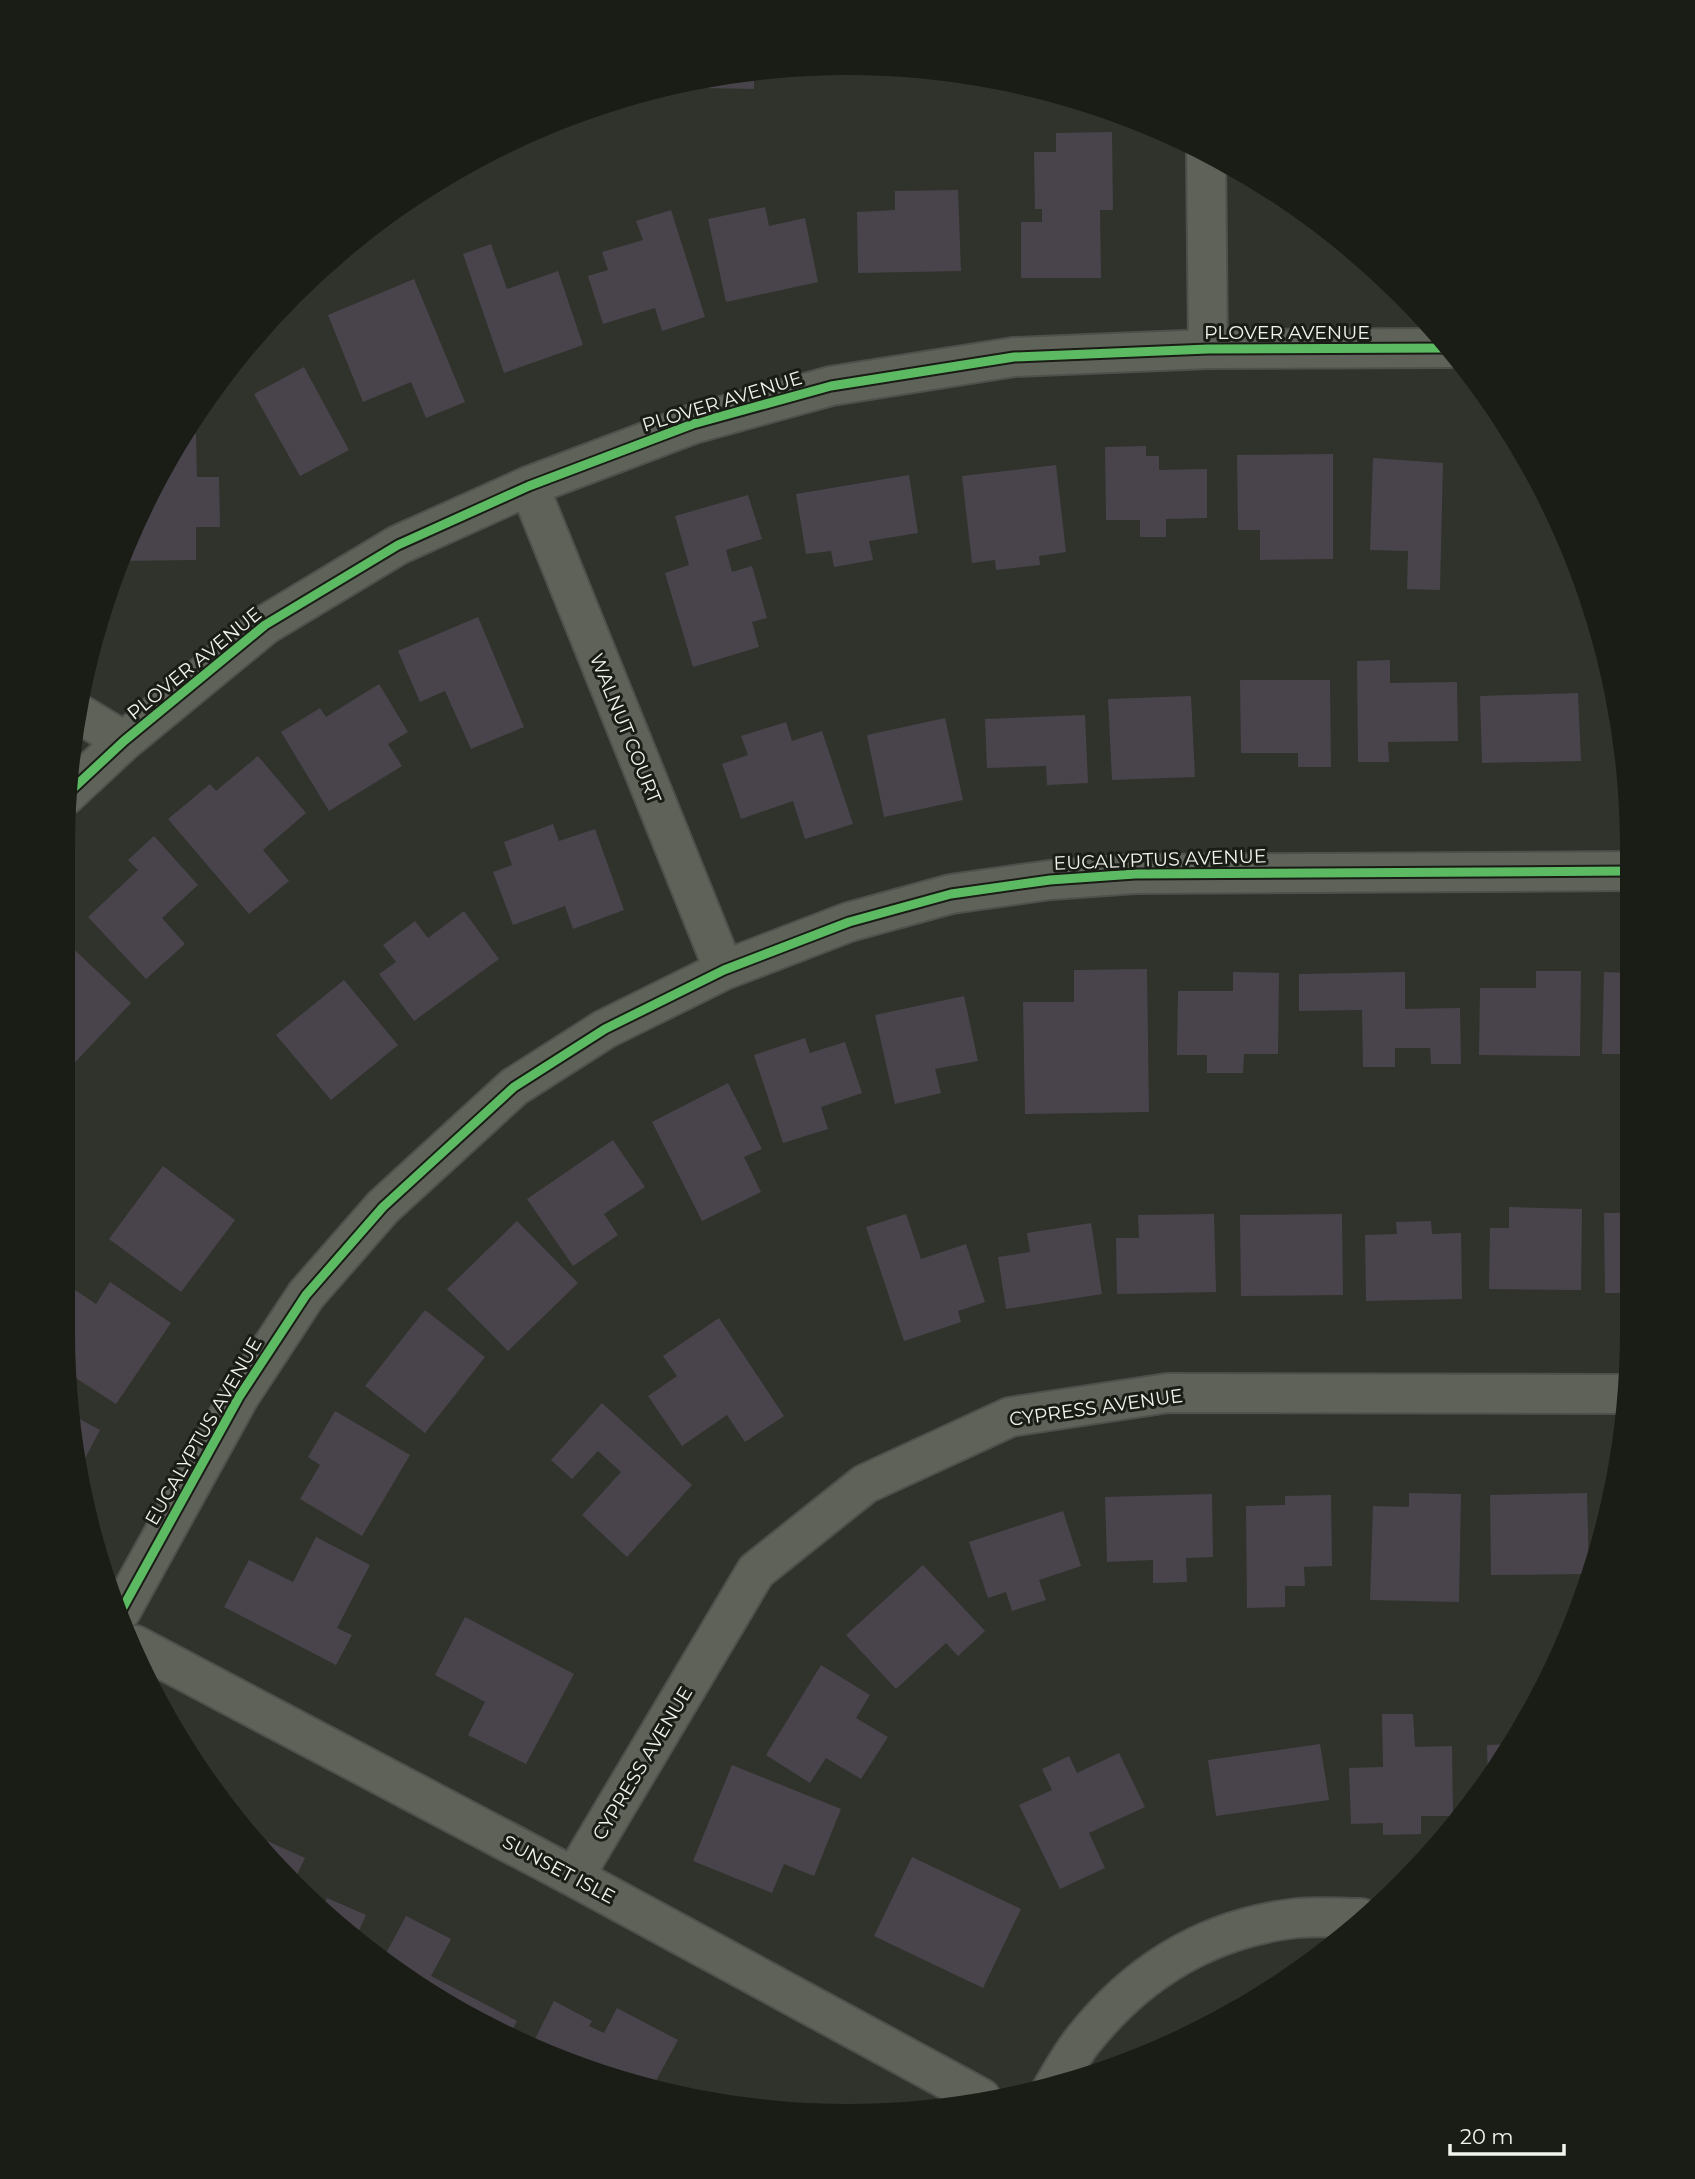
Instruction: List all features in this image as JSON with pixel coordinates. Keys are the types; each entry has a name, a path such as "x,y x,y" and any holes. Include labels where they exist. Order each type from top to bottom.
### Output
{"street":[{"path":"1206,164 1208,349"},
{"name":"PLOVER AVENUE","path":"78,784 124,741 265,625 398,545 529,486 693,424 831,386 1014,357 1208,349 1436,348"},
{"name":"WALNUT COURT","path":"529,486 724,970"},
{"path":"87,718 124,741"},
{"name":"EUCALYPTUS AVENUE","path":"125,1604 246,1385 306,1295 383,1208 514,1087 605,1030 724,970 849,922 951,894 1050,880 1135,874 1620,871"},
{"name":"CYPRESS AVENUE","path":"574,1877 756,1571 865,1484 877,1478 1010,1417 1168,1393 1617,1394"},
{"name":"SUNSET ISLE","path":"144,1649 574,1877 972,2093"},
{"path":"1062,2073 1083,2040 1124,1995 1173,1959 1226,1932 1297,1918 1350,1918"}],"building":[{"path":"754,81 754,89 709,88"},
{"path":"1112,132 1113,210 1100,210 1101,278 1021,278 1021,222 1042,222 1042,209 1035,209 1034,152 1056,152 1056,133"},
{"path":"958,190 961,271 858,273 857,212 895,210 895,191"},
{"path":"765,207 769,226 805,218 818,282 726,302 708,219"},
{"path":"671,210 705,317 662,331 655,308 603,324 588,276 608,270 602,252 643,240 636,221"},
{"path":"491,244 507,289 558,271 583,345 504,373 463,254"},
{"path":"414,279 465,402 426,418 411,382 363,402 328,315"},
{"path":"304,367 349,450 300,476 254,394"},
{"path":"195,434 197,477 219,477 220,527 196,527 196,560 131,561 155,506"},
{"path":"1146,446 1146,456 1159,456 1159,470 1207,469 1207,518 1166,519 1166,537 1140,537 1140,520 1106,520 1105,447"},
{"path":"1333,454 1333,559 1260,560 1260,530 1238,530 1237,455"},
{"path":"1373,458 1443,463 1440,590 1407,589 1408,551 1370,550"},
{"path":"1056,465 1066,552 1039,556 1040,565 996,570 995,560 972,563 962,476"},
{"path":"909,475 918,533 869,541 873,560 834,567 831,551 806,554 796,494"},
{"path":"748,495 762,539 726,550 732,572 752,566 767,618 752,622 759,647 693,667 665,573 689,565 675,516"},
{"path":"478,617 524,727 471,749 445,691 420,702 398,651"},
{"path":"1390,660 1390,683 1457,682 1458,741 1388,742 1389,762 1358,762 1357,661"},
{"path":"1240,680 1330,680 1331,767 1298,767 1298,753 1241,753"},
{"path":"379,684 408,732 388,744 402,766 329,811 281,732 320,708 326,717"},
{"path":"1578,693 1581,761 1482,763 1480,696"},
{"path":"1191,696 1195,777 1112,780 1108,699"},
{"path":"1085,715 1088,783 1047,785 1046,766 987,768 985,719"},
{"path":"945,718 963,800 884,817 867,735"},
{"path":"786,722 792,741 822,731 853,824 805,839 793,801 741,819 722,764 748,755 741,736"},
{"path":"258,756 306,813 263,850 289,881 249,914 168,819 210,784 216,791"},
{"path":"553,824 559,841 595,829 624,910 573,929 565,906 513,925 493,872 512,865 504,842"},
{"path":"154,836 198,885 162,918 185,944 146,979 88,917 138,870 128,860"},
{"path":"464,911 499,959 414,1021 379,974 396,962 383,945 415,921 428,938"},
{"path":"75,950 131,1003 75,1062"},
{"path":"1147,969 1149,1112 1025,1114 1023,1002 1074,1002 1074,970"},
{"path":"1536,971 1581,971 1580,1056 1479,1055 1480,988 1536,988"},
{"path":"1233,972 1279,973 1278,1054 1244,1054 1243,1073 1207,1073 1207,1055 1177,1055 1178,991 1233,991"},
{"path":"1405,972 1405,1009 1460,1008 1461,1064 1431,1064 1430,1048 1395,1048 1395,1067 1363,1067 1362,1010 1299,1011 1299,974"},
{"path":"1604,972 1620,973 1620,1054 1602,1054"},
{"path":"344,980 398,1045 331,1100 276,1035"},
{"path":"964,996 978,1061 935,1069 941,1093 895,1104 875,1015"},
{"path":"805,1038 810,1053 845,1042 862,1093 821,1107 828,1129 783,1143 754,1055"},
{"path":"728,1083 762,1149 744,1157 761,1192 702,1221 652,1122"},
{"path":"613,1140 645,1187 604,1214 618,1235 573,1266 527,1199"},
{"path":"163,1166 235,1220 181,1292 109,1239"},
{"path":"1509,1207 1582,1209 1581,1290 1489,1289 1490,1228 1509,1228"},
{"path":"1604,1213 1620,1213 1620,1293 1605,1293"},
{"path":"906,1214 921,1259 966,1244 985,1302 958,1311 961,1322 904,1341 866,1227"},
{"path":"1214,1214 1216,1292 1117,1294 1116,1238 1139,1238 1138,1215"},
{"path":"1342,1214 1343,1295 1241,1296 1240,1215"},
{"path":"517,1221 578,1283 508,1351 447,1289"},
{"path":"1431,1221 1432,1234 1461,1233 1462,1299 1366,1301 1365,1235 1397,1234 1396,1222"},
{"path":"1091,1223 1102,1294 1006,1309 998,1257 1030,1252 1027,1233"},
{"path":"110,1282 171,1323 116,1404 77,1379 75,1290 96,1304"},
{"path":"425,1310 485,1357 425,1433 365,1386"},
{"path":"719,1318 784,1416 745,1442 727,1415 682,1446 648,1396 677,1376 663,1356"},
{"path":"602,1403 692,1485 627,1557 582,1515 621,1472 598,1451 572,1479 551,1460"},
{"path":"335,1411 410,1455 362,1536 300,1499 320,1465 308,1457"},
{"path":"81,1420 100,1430 86,1457"},
{"path":"1409,1493 1461,1494 1459,1602 1370,1600 1373,1506 1409,1507"},
{"path":"1587,1493 1588,1547 1581,1574 1491,1575 1490,1495"},
{"path":"1212,1494 1213,1557 1186,1558 1187,1582 1153,1583 1153,1560 1107,1562 1105,1497"},
{"path":"1331,1495 1332,1566 1304,1567 1305,1586 1285,1586 1285,1607 1247,1608 1246,1506 1285,1505 1285,1496"},
{"path":"1063,1511 1081,1566 1039,1580 1046,1600 1012,1611 1006,1592 988,1598 969,1542"},
{"path":"316,1537 370,1565 337,1628 352,1635 336,1665 224,1607 249,1560 293,1582"},
{"path":"923,1565 985,1631 958,1656 946,1643 896,1689 846,1635"},
{"path":"465,1617 574,1674 526,1764 468,1735 485,1702 435,1675"},
{"path":"821,1665 870,1695 856,1718 888,1737 861,1779 826,1758 810,1783 766,1755"},
{"path":"1382,1714 1413,1714 1415,1747 1452,1746 1453,1811 1449,1816 1421,1816 1421,1834 1383,1835 1383,1823 1351,1824 1349,1768 1383,1767"},
{"path":"1320,1744 1329,1800 1216,1816 1208,1760"},
{"path":"1500,1744 1488,1764 1487,1745"},
{"path":"1119,1753 1145,1807 1089,1833 1105,1868 1060,1889 1019,1805 1052,1790 1042,1769 1069,1756 1077,1773"},
{"path":"732,1765 841,1809 814,1876 784,1864 772,1893 693,1861"},
{"path":"267,1841 305,1858 297,1874"},
{"path":"912,1857 1021,1909 983,1988 874,1936"},
{"path":"327,1898 366,1915 359,1930 338,1912 326,1901"},
{"path":"406,1916 451,1939 431,1976 517,2021 514,2027 461,2000 387,1951"},
{"path":"554,2001 592,2021 589,2026 604,2033 617,2008 678,2040 657,2079 599,2063 536,2038"}],"cycle path":[{"path":"78,784 124,741 265,625 398,545 529,486 693,424 831,386 1014,357 1208,349 1436,348"},
{"path":"125,1604 239,1397 306,1295 383,1207 514,1087 605,1029 724,970 849,922 951,894 1050,880 1135,874 1620,871"}]}
